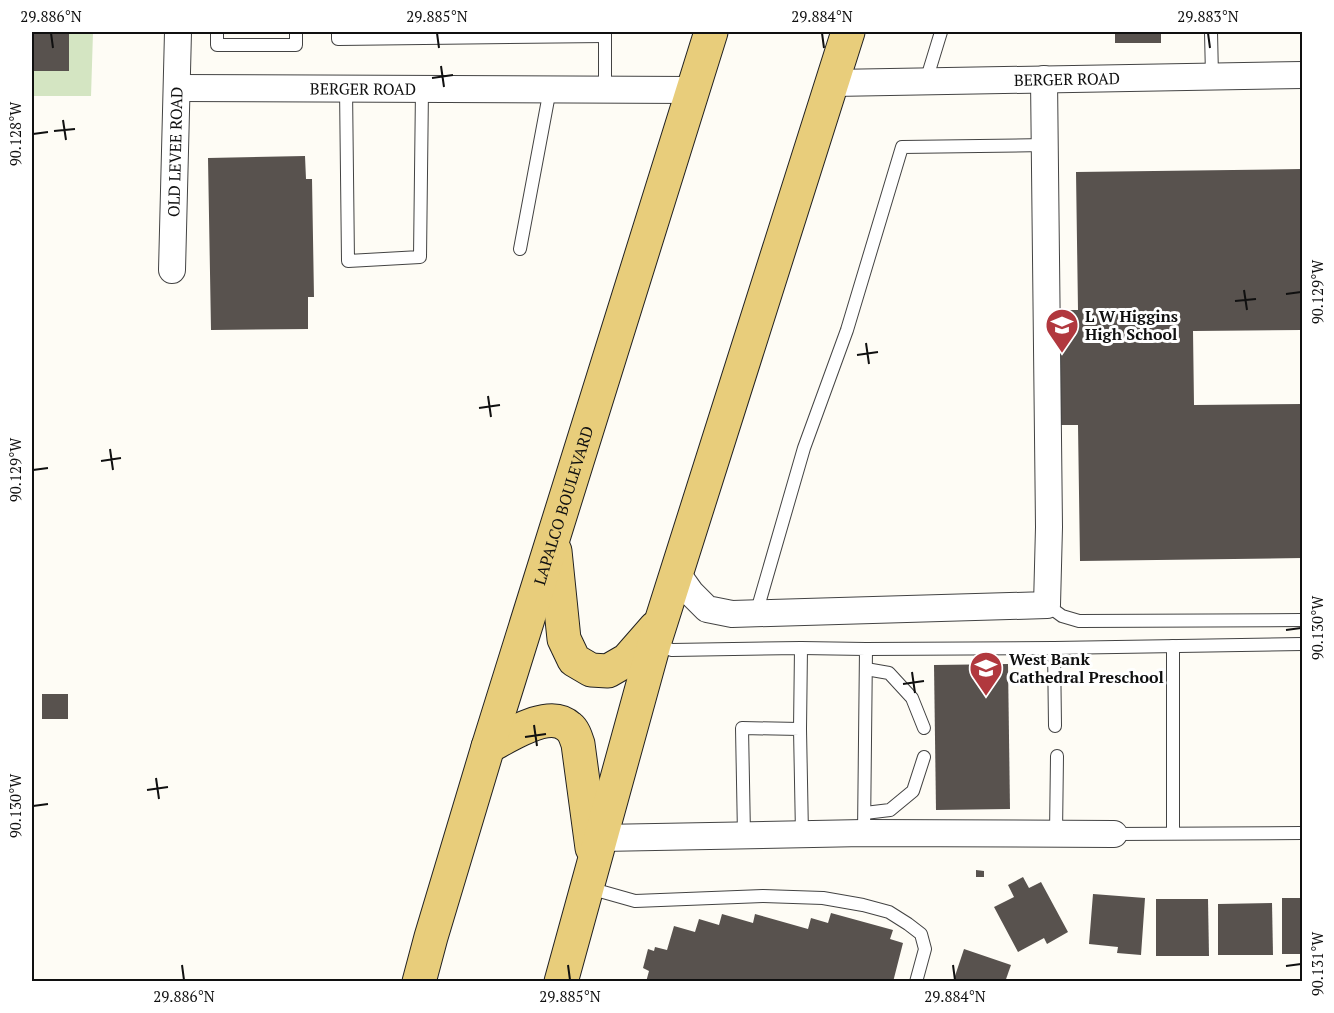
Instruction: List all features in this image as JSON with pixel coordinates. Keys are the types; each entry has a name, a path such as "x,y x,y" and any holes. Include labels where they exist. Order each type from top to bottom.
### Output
{"main road":[{"name":"LAPALCO BOULEVARD","path":"419,981 489,747 711,32"},
{"path":"561,981 657,632 848,32"},
{"path":"554,538 564,639 574,660 591,670 608,671 627,660 657,632"},
{"path":"489,747 524,728 546,720 559,721 567,725 578,744 594,863"}],"street":[{"name":"OLD LEVEE ROAD","path":"172,270 178,32"},
{"name":"BERGER ROAD","path":"833,83 1302,75"},
{"path":"676,572 691,593 707,609 732,614 1047,605 1049,527 1044,79"},
{"name":"BERGER ROAD","path":"177,88 693,90"},
{"path":"594,863 744,835 802,834 865,823 1056,834 1114,834"}],"lane":[{"path":"218,32 218,45 296,45 296,32"},
{"path":"338,32 338,39 605,34 605,89"},
{"path":"926,81 941,32"},
{"path":"1211,32 1212,76"},
{"path":"346,88 348,261 420,257 422,89"},
{"path":"520,249 550,89"},
{"path":"756,614 804,448 847,330 902,147 1045,145"},
{"path":"1047,605 1062,616 1079,621 1302,620"},
{"path":"657,632 672,650 1302,644"},
{"path":"1173,646 1173,833"},
{"path":"801,648 802,834"},
{"path":"1054,648 1054,726"},
{"path":"866,649 865,823 890,810 913,791 924,757"},
{"path":"866,669 889,673 912,698 924,728"},
{"path":"744,835 742,728 800,729"},
{"path":"1056,834 1057,756"},
{"path":"1114,834 1302,833"},
{"path":"594,863 635,901 764,896 824,898 890,912 921,934 925,949 915,981"}],"green space":[{"path":"32,32 93,32 91,96 32,96"}],"building":[{"path":"32,32 69,32 69,71 32,71"},
{"path":"1115,32 1161,32 1161,43 1115,43"},
{"path":"305,156 306,179 312,179 314,297 308,297 308,329 211,330 208,158"},
{"path":"1302,169 1302,330 1193,331 1194,405 1302,404 1302,558 1080,561 1078,425 1058,425 1057,310 1078,310 1076,172"},
{"path":"1008,664 1010,809 936,810 934,665"},
{"path":"42,694 68,694 68,719 42,719"},
{"path":"976,870 984,871 984,877 976,877"},
{"path":"1023,877 1029,888 1041,882 1068,932 1047,944 1044,938 1018,952 994,907 1014,897 1008,885"},
{"path":"1093,894 1145,898 1141,955 1117,953 1118,947 1089,944"},
{"path":"1282,898 1302,898 1302,954 1282,954"},
{"path":"1156,899 1208,899 1209,956 1156,956"},
{"path":"1272,903 1273,955 1218,955 1218,904"},
{"path":"831,913 893,930 890,939 903,943 893,982 646,982 649,971 643,968 648,949 654,951 655,947 667,950 674,926 695,932 699,919 719,925 722,914 753,923 755,914 808,929 811,918 828,923"},
{"path":"964,949 1011,965 1005,982 953,982"}],"place":[{"name":"L W Higgins High School","path":"1062,354"},
{"name":"West Bank Cathedral Preschool","path":"986,697"}]}
